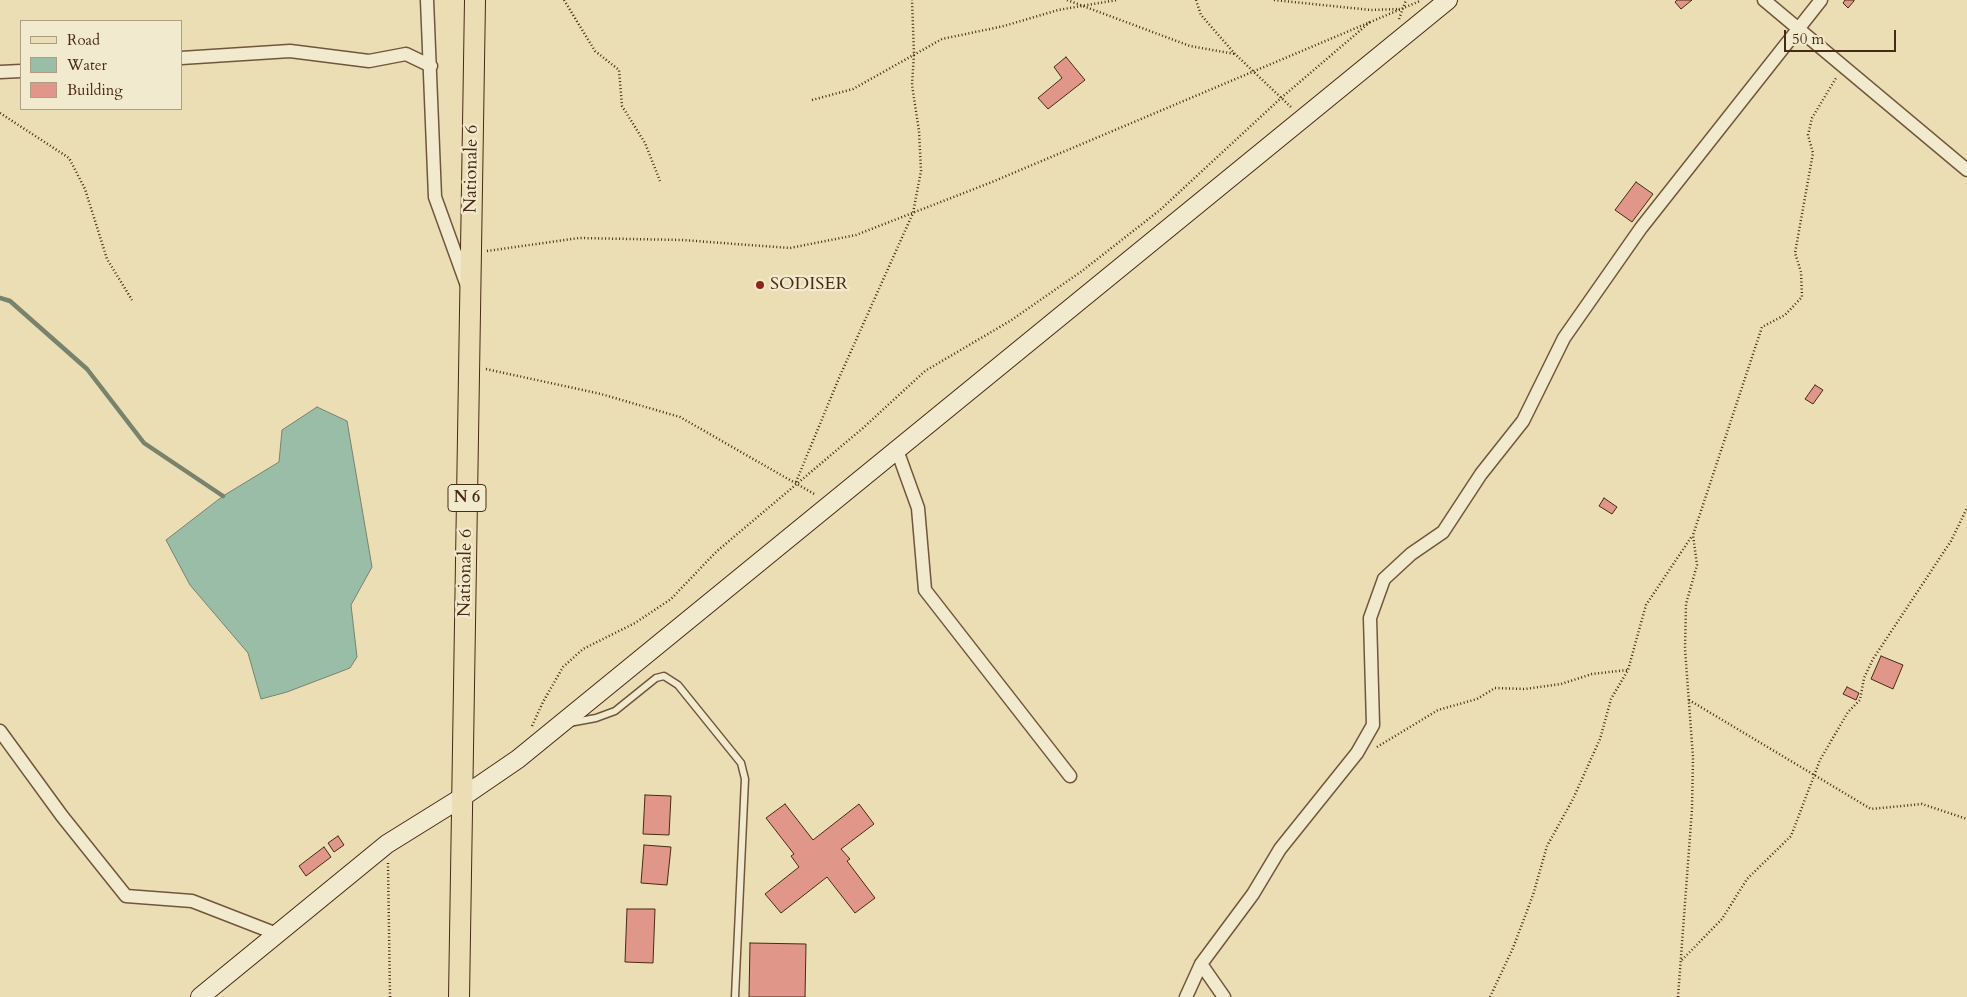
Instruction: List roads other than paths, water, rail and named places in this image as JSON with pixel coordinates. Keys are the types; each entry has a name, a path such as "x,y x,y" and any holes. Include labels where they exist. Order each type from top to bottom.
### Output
{"main road":[{"name":"Nationale 6","path":"459,997 470,366 470,253 476,0"},
{"path":"200,997 387,844 461,798 518,758 1448,0"}],"street":[{"path":"427,0 436,196 470,295"},
{"path":"1764,0 1967,170"},
{"path":"1186,997 1201,964 1252,894 1280,849 1357,754 1373,725 1370,618 1384,578 1411,554 1443,532 1481,474 1523,421 1564,338 1641,228 1822,0"},
{"path":"182,58 290,51 369,61 406,54 431,66"},
{"path":"0,72 20,71"},
{"path":"897,450 918,508 924,590 1070,776"},
{"path":"0,731 62,816 126,896 192,901 277,934"},
{"path":"1201,964 1224,997"}],"lane":[{"path":"558,726 596,718 615,710 656,678 664,676 678,685 741,763 746,779 736,997"}],"water":[{"path":"317,407 347,421 372,567 351,605 357,657 350,668 287,692 261,699 248,653 190,585 166,540 223,496 279,462 282,430"}],"waterway":[{"path":"0,298 10,301 87,369 144,443 223,496"}],"place":[{"name":"SODISER","path":"760,285"}]}
